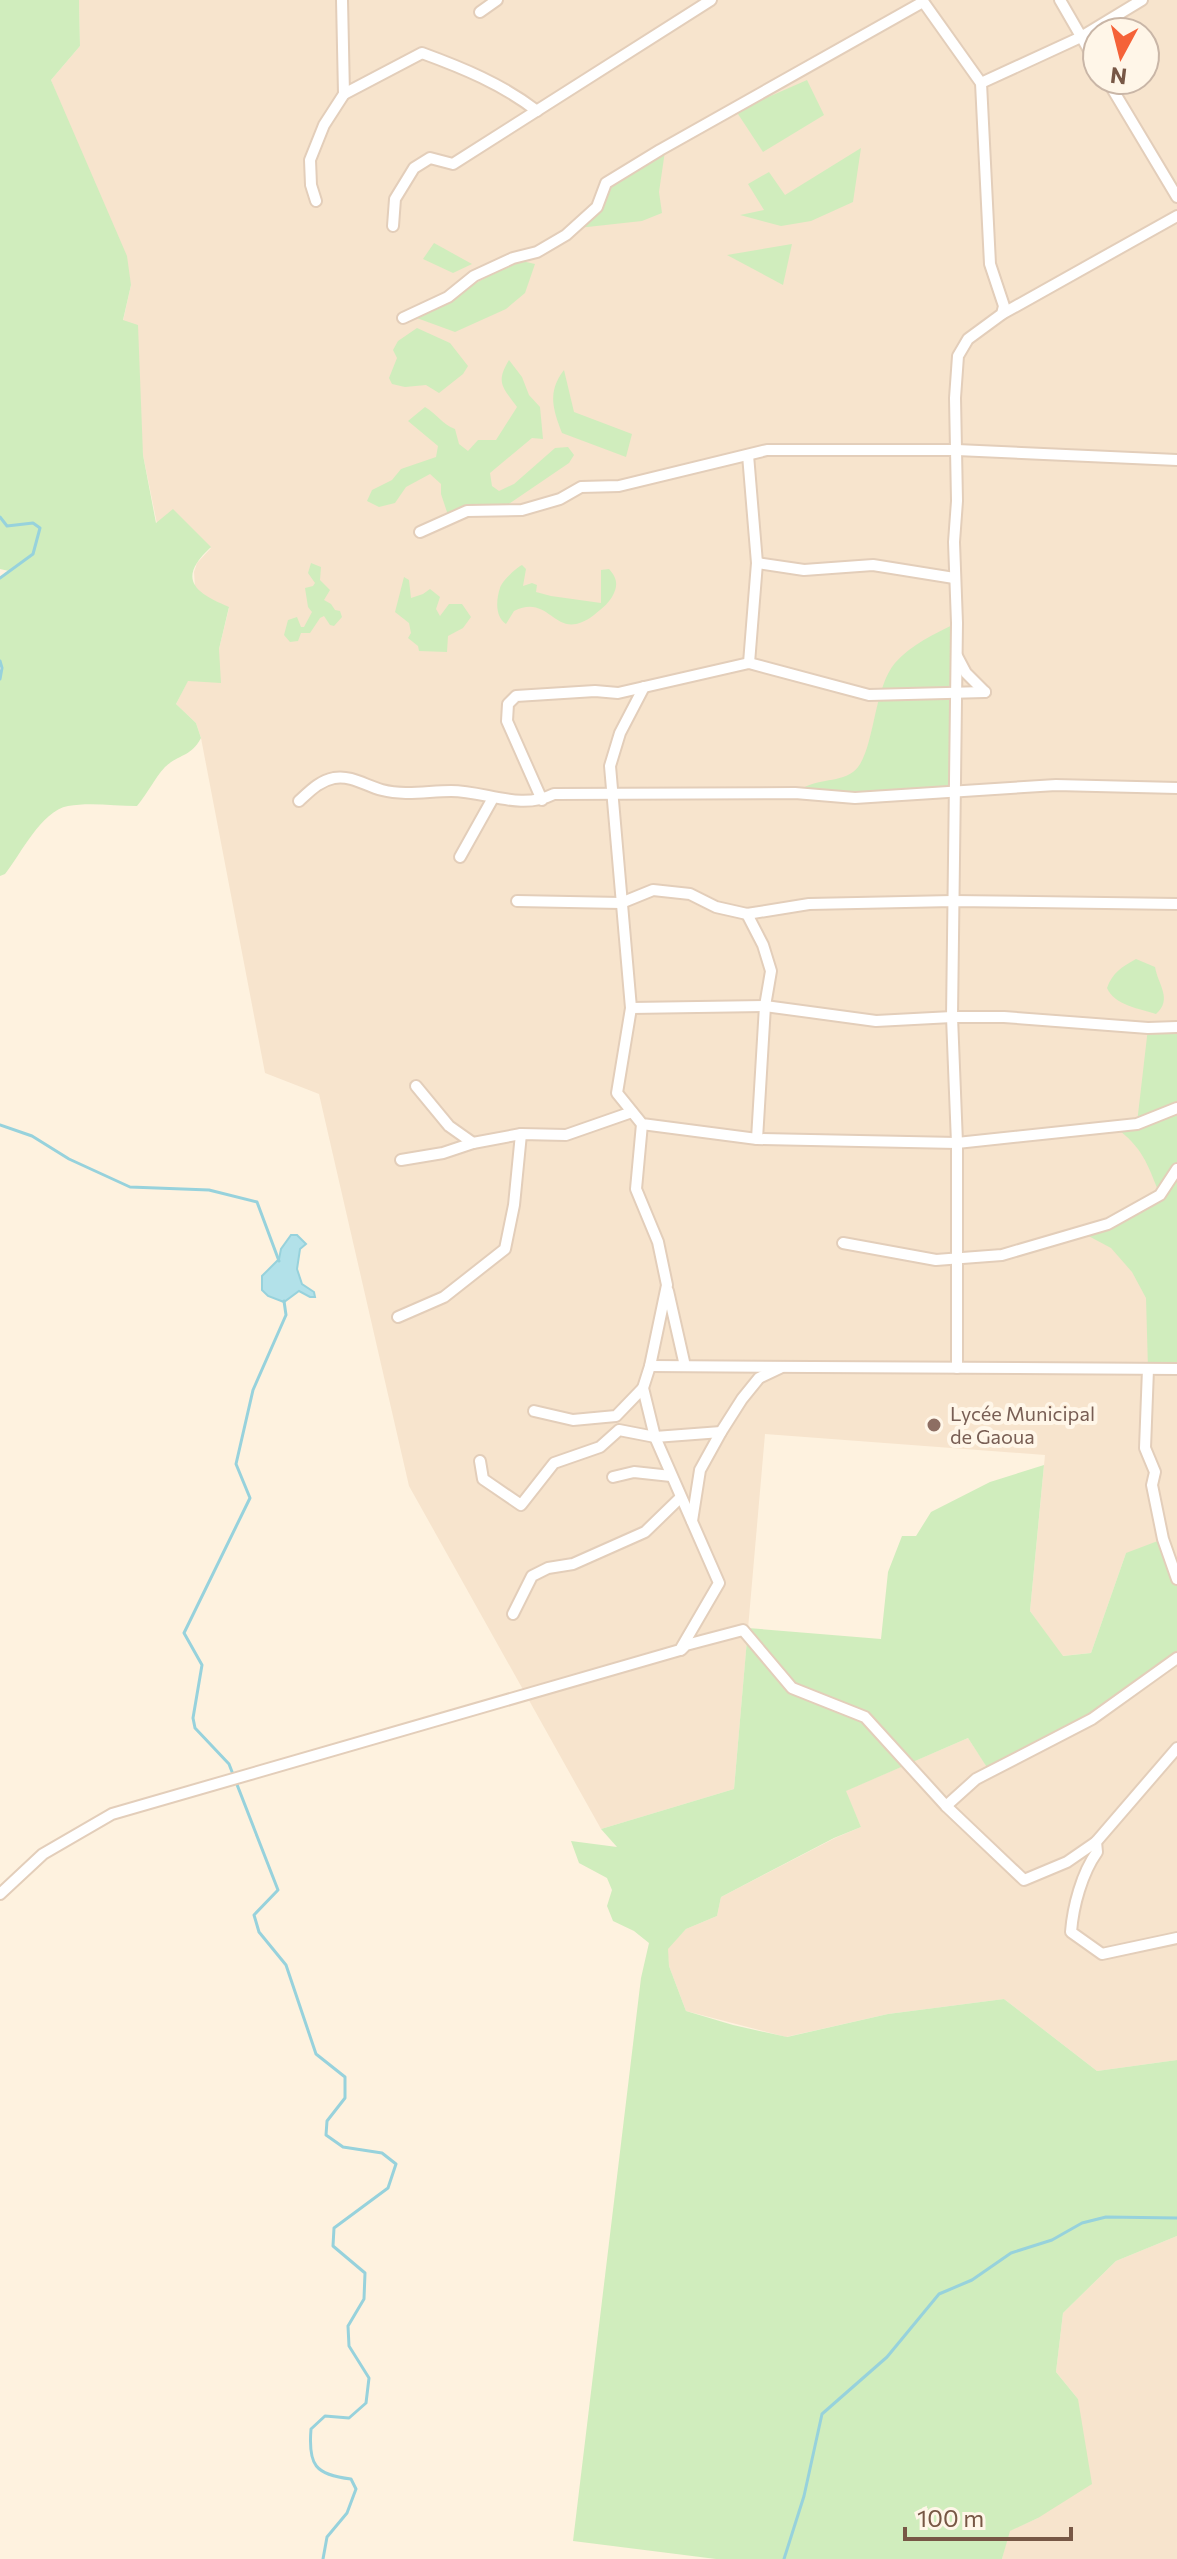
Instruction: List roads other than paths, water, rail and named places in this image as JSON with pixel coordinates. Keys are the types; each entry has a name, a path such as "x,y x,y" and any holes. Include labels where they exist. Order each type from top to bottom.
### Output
{"street":[{"path":"342,0 344,94"},
{"path":"480,12 497,0"},
{"path":"393,226 395,199 421,161 430,158 453,164 711,0"},
{"path":"981,83 1081,37 1060,0"},
{"path":"1116,16 1142,0"},
{"path":"403,318 448,297 474,276 513,258 537,252 566,235 597,207 606,183 923,1 981,83 990,264 1004,306 1002,314"},
{"path":"316,201 311,185 310,160 324,125 344,94 422,53 512,92 537,111"},
{"path":"1117,96 1177,197"},
{"path":"957,1368 957,1143 952,1017 957,655 954,578 955,398 958,356 968,339 1002,314 1177,216"},
{"path":"420,532 467,511 522,510 560,499 581,487 619,486 767,450 957,450 1177,460"},
{"path":"748,455 757,563 749,663"},
{"path":"757,563 804,570 873,565 954,578"},
{"path":"542,800 507,721 508,704 516,696 595,691 618,693 749,663 869,695 985,692 966,673 957,655"},
{"path":"644,687 620,733 610,766 631,1008 617,1093 642,1124 757,1139 957,1143 1137,1124 1177,1108"},
{"path":"299,801 322,781 338,777 383,790 473,792 510,801 542,800 554,794 795,793 855,798 1056,785 1177,788"},
{"path":"460,857 493,798"},
{"path":"517,901 621,903 653,890 690,894 716,907 747,914 809,904 953,901 1177,904"},
{"path":"747,914 763,945 771,971 765,1006 757,1139"},
{"path":"631,1008 765,1006 876,1021 1004,1017 1148,1028 1177,1027"},
{"path":"416,1086 449,1126 473,1143"},
{"path":"401,1160 521,1134 566,1135 632,1112"},
{"path":"642,1124 636,1189 658,1242 685,1366"},
{"path":"398,1317 444,1297 505,1249 514,1205 521,1134"},
{"path":"843,1243 936,1260 957,1256 1002,1255 1108,1224 1160,1195 1177,1169"},
{"path":"534,1411 573,1420 616,1416 643,1388 667,1285"},
{"path":"650,1366 1177,1369"},
{"path":"691,1523 700,1470 721,1432 759,1378 784,1367"},
{"path":"1148,1369 1145,1448 1155,1472 1152,1485 1163,1539 1177,1579"},
{"path":"643,1388 655,1437 719,1583 680,1650"},
{"path":"480,1461 483,1479 521,1505 554,1463 600,1447 619,1430 655,1437 721,1432"},
{"path":"613,1477 634,1472 671,1476"},
{"path":"513,1614 532,1576 548,1568 573,1564 645,1532 680,1498"},
{"path":"0,1894 43,1854 112,1814 743,1630 792,1688 865,1717 946,1806 1024,1880 1067,1862 1096,1842 1177,1748"},
{"path":"946,1806 976,1779 1092,1719 1177,1658"},
{"path":"1096,1842 1097,1852 1072,1913 1071,1932 1102,1954 1177,1938"}],"water":[{"path":"291,1235 297,1235 306,1244 300,1249 297,1269 302,1284 314,1292 315,1297 299,1291 284,1302 262,1290 262,1276 279,1259 281,1249"}],"waterway":[{"path":"0,517 7,526 33,523 40,528 33,554 0,578"},
{"path":"0,661 0,679"},
{"path":"0,1125 32,1136 69,1159 130,1187 209,1190 257,1202 279,1261"},
{"path":"284,1301 286,1315 253,1390 236,1464 250,1498 184,1633 202,1665 193,1718 195,1728 229,1764 278,1890 254,1915 259,1932 286,1965 316,2054 345,2077 345,2098 327,2121 326,2135 343,2147 382,2153 396,2164 388,2188 334,2228 333,2246 365,2273 364,2299 348,2326 349,2346 369,2378 366,2403 349,2418 325,2416 311,2429 311,2451 316,2466 329,2475 351,2479 356,2489 347,2513 327,2537 323,2559"},
{"path":"784,2559 804,2496 822,2414 887,2357 939,2294 972,2280 1011,2253 1052,2240 1082,2223 1106,2217 1177,2218"}],"place":[{"name":"Lycée Municipal de Gaoua","path":"934,1425"}]}
